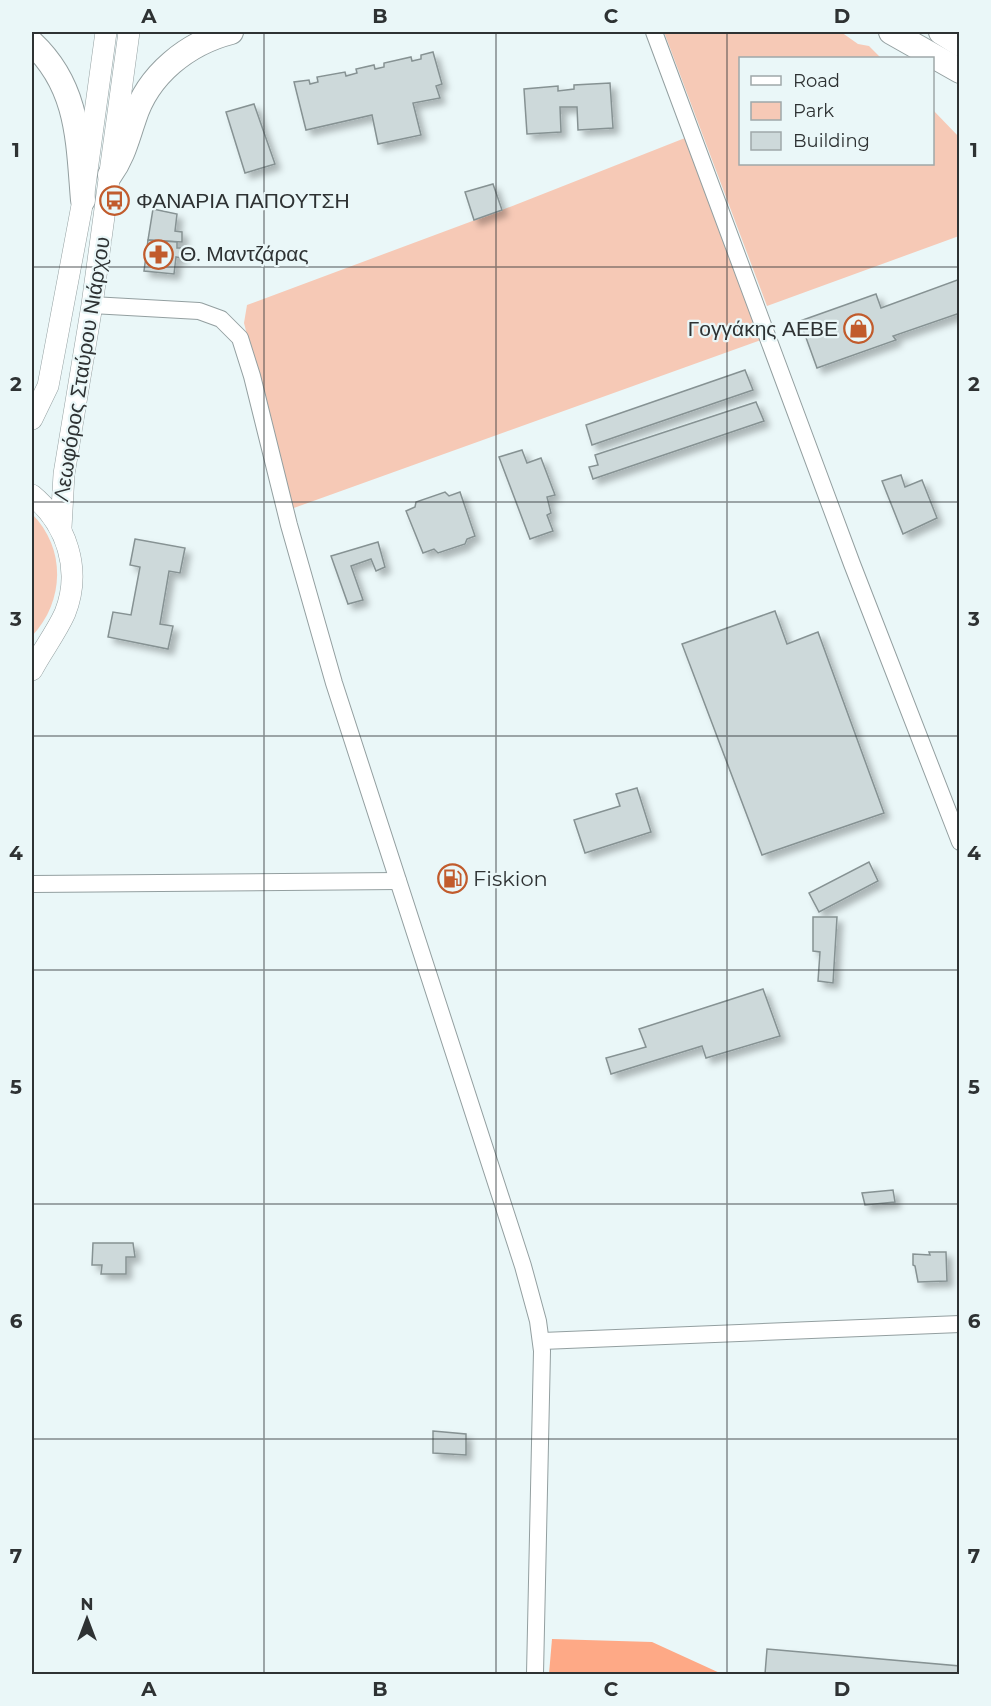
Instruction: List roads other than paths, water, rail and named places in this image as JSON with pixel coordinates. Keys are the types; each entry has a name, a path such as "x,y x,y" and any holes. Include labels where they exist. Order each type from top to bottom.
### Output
{"highway":[{"path":"110,175 124,153 134,117 142,100 157,78 181,55 200,43 231,32"},
{"path":"891,32 960,71"},
{"path":"941,32 960,44"},
{"path":"32,43 54,71 77,126 83,200"}],"main road":[{"name":"Λεωφόρος Σταύρου Νιάρχου","path":"32,419 48,386 83,200 106,32"},
{"name":"Λεωφόρος Σταύρου Νιάρχου","path":"61,528 64,474 92,305 129,32"},
{"name":"Λεωφόρος Σταύρου Νιάρχου","path":"32,495 45,506 61,528 70,553 71,590 64,615 52,636 38,650 32,670"}],"street":[{"path":"654,32 852,564 960,842"},
{"path":"92,305 199,311 221,319 240,338 250,368 289,525 331,672 523,1266 542,1341 535,1674"},
{"path":"32,884 398,881"},
{"path":"542,1341 960,1324"}],"place":[{"name":"ΦΑΝΑΡΙΑ ΠΑΠΟΥΤΣΗ","path":"115,201"},
{"name":"Θ. Μαντζάρας","path":"159,254"},
{"name":"Γογγάκης ΑΕΒΕ","path":"859,329"},
{"name":"Fiskion","path":"452,879"}]}
